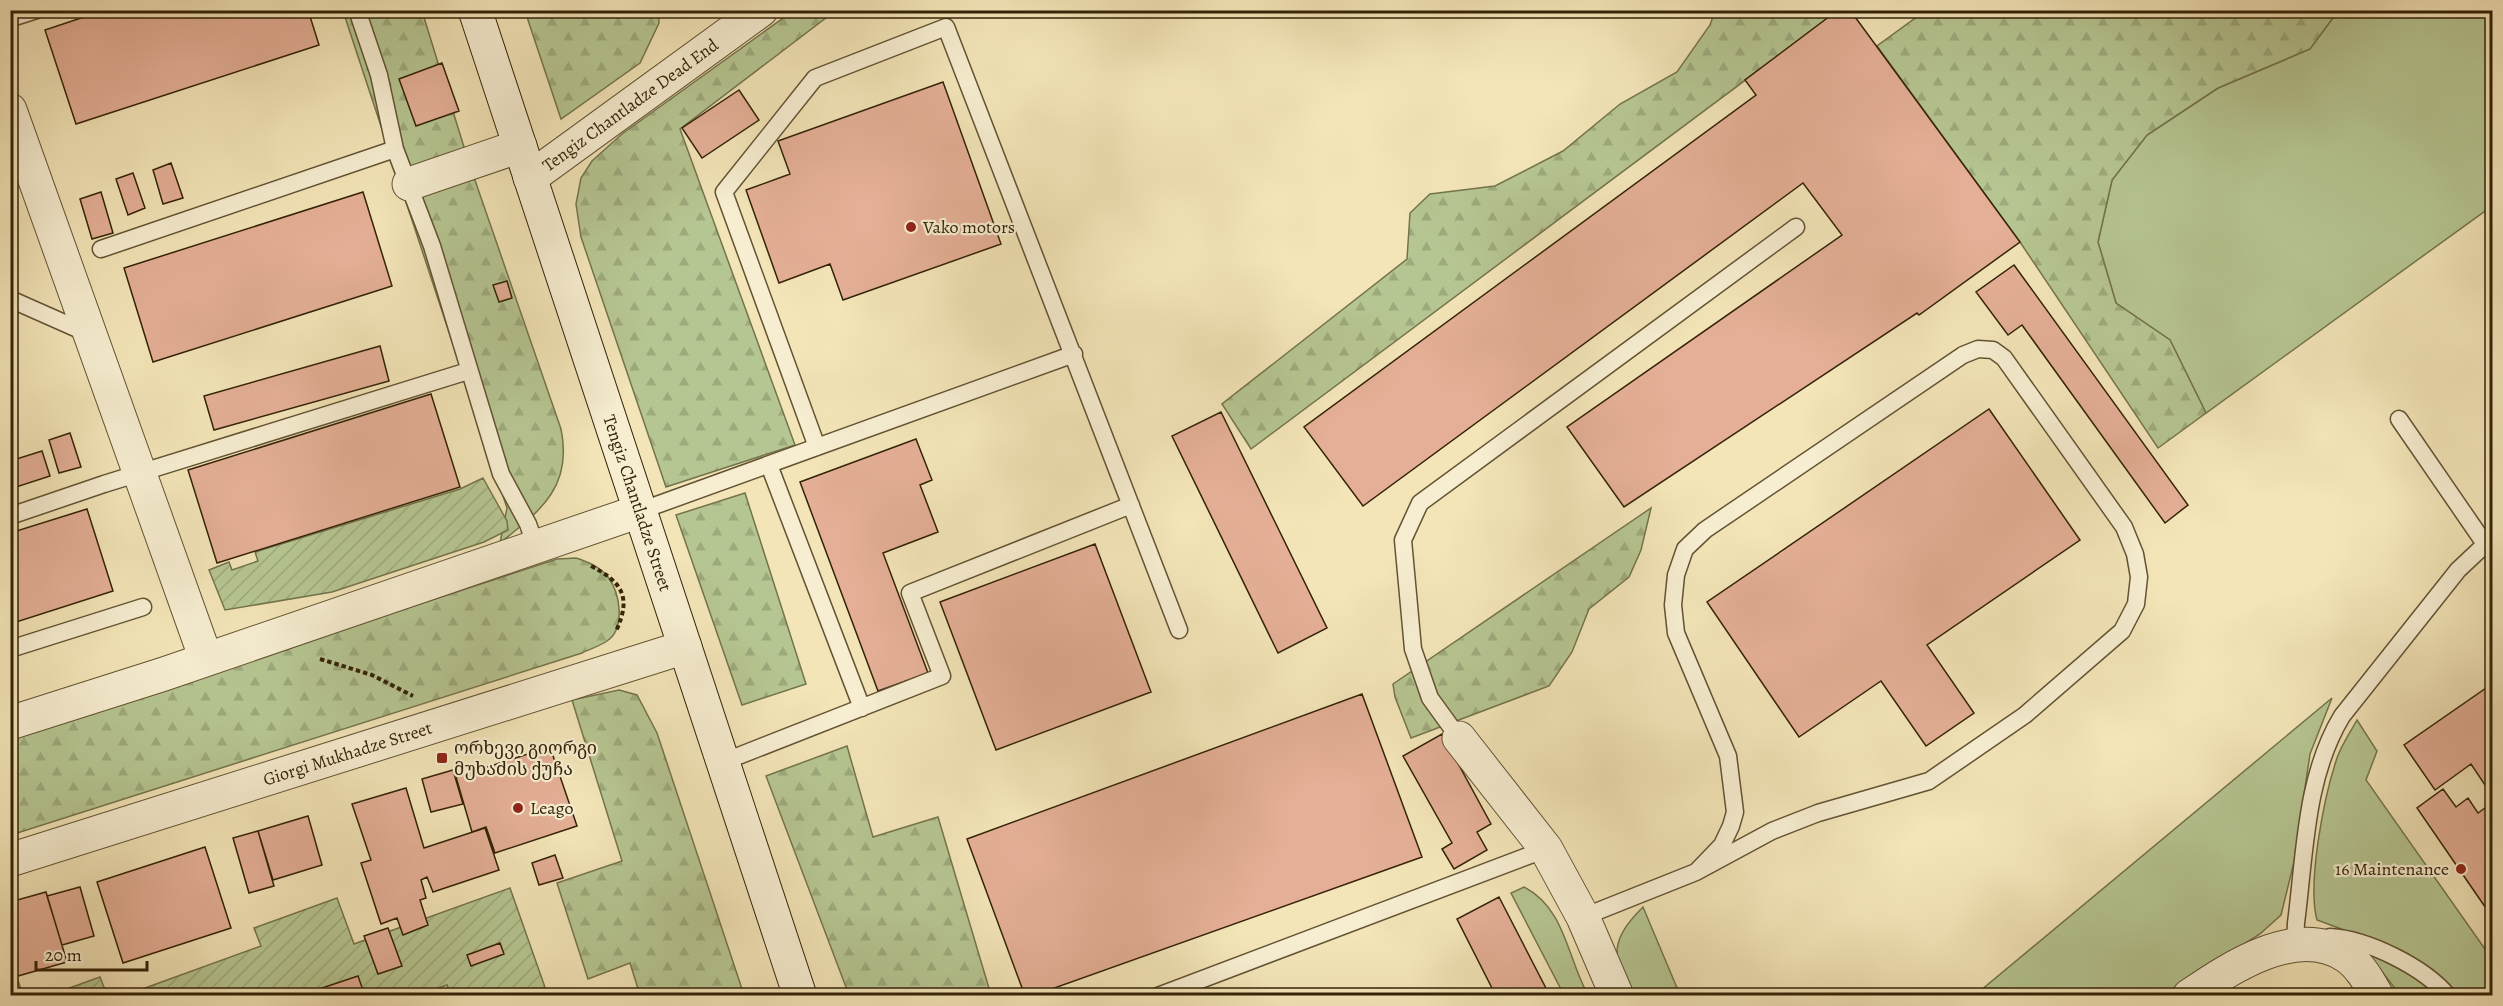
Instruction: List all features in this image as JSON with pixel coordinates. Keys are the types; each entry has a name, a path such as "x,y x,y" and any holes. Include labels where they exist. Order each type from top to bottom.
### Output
{"street":[{"name":"Tengiz Chantladze Street","path":"475,10 800,996"},
{"name":"Tengiz Chantladze Dead End","path":"530,178 761,10"},
{"path":"10,110 19,160 91,335 206,659"},
{"path":"409,184 520,146"},
{"path":"10,723 206,659 640,511"},
{"name":"Giorgi Mukhadze Street","path":"10,860 685,647"},
{"path":"1459,738 1546,849 1583,917 1617,996"},
{"path":"2190,996 2227,970 2268,951 2295,945 2322,947 2346,956 2366,976 2378,996"}],"lane":[{"path":"15,17 37,10"},
{"path":"357,10 379,75 395,149 432,246 501,474 528,524 536,547"},
{"path":"817,447 724,192 815,78 946,27 1179,630"},
{"path":"101,249 395,149"},
{"path":"1459,738 1430,698 1413,649 1403,540 1420,502 1796,227"},
{"path":"10,299 91,335"},
{"path":"1583,917 1696,872 1772,831 1818,813 1929,781 2025,715 2122,631 2136,604 2139,577 2135,554 2124,527 2004,358 1993,350 1978,349 1963,355 1705,530 1685,549 1675,585 1673,605 1676,633 1728,756 1734,812 1731,826 1722,845 1696,872"},
{"path":"640,511 1074,354"},
{"path":"10,516 141,472 468,371"},
{"path":"2399,419 2489,541 2458,570 2342,716 2331,735 2314,784 2295,945 2331,937 2360,941 2408,964 2441,987 2448,996"},
{"path":"769,465 862,708"},
{"path":"723,762 942,676 910,593 1131,505"},
{"path":"10,649 143,607"},
{"path":"1158,996 1546,849"}],"path":[{"path":"584,563 608,574 620,586 625,599 622,618 615,633"},
{"path":"316,658 372,675 422,701"}],"green space":[{"path":"343,11 422,11 468,160 561,429 562,467 558,482 540,508 500,543 507,508"},
{"path":"525,11 658,11 659,23 640,63 561,119"},
{"path":"793,11 835,11 680,129 795,445 666,487 581,237 576,204 581,178 592,161 622,134"},
{"path":"1715,11 1838,11 1251,449 1222,404 1407,259 1410,213 1430,194 1495,186 1563,151 1620,104 1677,72 1710,25"},
{"path":"1925,11 2338,11 2310,49 2218,88 2147,135 2112,180 2098,242 2116,303 2170,340 2206,413 2158,448 2020,242 1877,46"},
{"path":"2338,11 2492,11 2492,206 2206,413 2170,340 2116,303 2098,242 2112,180 2147,135 2218,88 2310,49"},
{"path":"483,478 507,521 508,530 484,542 332,592 225,610 209,570 229,562 232,570 258,561 255,552 460,489"},
{"path":"745,493 806,684 742,705 676,515"},
{"path":"1651,508 1641,550 1629,577 1589,609 1572,652 1549,686 1411,738 1395,697 1393,684"},
{"path":"576,558 601,570 608,577 616,592 619,610 617,628 607,641 601,644 582,653 11,835 10,738 557,559"},
{"path":"619,690 637,695 657,733 744,995 640,995 630,963 588,979 557,883 622,861 572,700"},
{"path":"2332,698 2310,754 2294,862 2281,915 2260,934 2179,985 2170,995 1974,996"},
{"path":"2357,720 2377,751 2366,780 2492,959 2492,995 2400,995 2352,933 2317,920 2314,904 2315,863 2322,818 2338,756"},
{"path":"847,746 873,837 938,817 991,995 849,995 766,776"},
{"path":"1524,887 1538,896 1557,921 1588,995 1564,995 1511,893"},
{"path":"510,888 547,993 539,996 451,995 447,985 416,996 123,996 261,946 254,928 337,898 354,944"},
{"path":"1643,907 1680,995 1629,995 1619,969 1617,948 1624,929"},
{"path":"11,960 23,995 11,995"},
{"path":"100,977 107,995 50,995"}],"building":[{"path":"105,10 308,10 319,45 76,124 45,30"},
{"path":"1838,10 1850,10 2020,242 1919,315 1917,313 1624,507 1567,427 1842,235 1803,183 1363,506 1304,427 1756,95 1745,80"},
{"path":"442,63 459,111 416,126 399,79"},
{"path":"943,82 1001,244 843,300 830,264 779,283 746,190 790,174 778,141"},
{"path":"739,90 759,120 702,158 682,128"},
{"path":"171,163 183,198 163,204 153,170"},
{"path":"133,173 145,208 128,215 116,179"},
{"path":"101,192 113,233 92,239 80,199"},
{"path":"363,192 392,286 153,362 124,268"},
{"path":"2014,265 2188,505 2165,523 2022,325 2008,335 1976,292"},
{"path":"507,281 512,298 499,302 493,285"},
{"path":"380,346 389,381 214,430 204,396"},
{"path":"10,385 17,405 10,407"},
{"path":"431,394 460,487 217,563 188,470"},
{"path":"1989,409 2080,540 1927,645 1974,713 1926,746 1881,681 1799,737 1707,602"},
{"path":"1221,412 1327,628 1278,653 1172,436"},
{"path":"70,433 81,467 59,473 49,440"},
{"path":"916,439 932,480 920,485 938,532 883,553 928,673 878,691 800,482"},
{"path":"42,451 50,476 10,489 10,461"},
{"path":"87,509 113,591 10,624 10,533"},
{"path":"1095,544 1151,692 996,750 940,602"},
{"path":"2492,684 2492,784 2487,788 2471,764 2435,790 2404,745"},
{"path":"1362,694 1422,857 1032,996 1025,996 967,839"},
{"path":"1442,734 1491,824 1477,832 1487,850 1454,869 1442,849 1452,843 1403,756"},
{"name":"Leago","path":"550,747 577,826 495,853 486,827 472,832 456,777"},
{"path":"453,770 463,804 431,812 422,779"},
{"path":"406,788 424,848 485,828 499,870 433,892 427,877 421,880 426,898 420,900 428,925 403,935 397,918 381,924 361,863 371,860 352,804"},
{"path":"2443,789 2456,807 2468,798 2478,813 2492,803 2492,917 2417,808"},
{"path":"308,816 322,865 273,880 258,831"},
{"path":"258,831 274,886 249,893 233,838"},
{"path":"205,847 231,928 123,963 97,882"},
{"path":"555,855 563,878 539,885 532,863"},
{"path":"80,887 94,936 62,945 47,896"},
{"path":"46,892 67,962 18,976 10,950 10,902"},
{"path":"1499,897 1550,996 1496,996 1457,919"},
{"path":"388,928 402,966 378,974 364,936"},
{"path":"500,943 504,954 471,966 467,955"},
{"path":"358,976 365,996 311,996 310,992"}],"place":[{"name":"Vako motors","path":"911,227"},
{"name":"ორხევი გიორგი მუხაძის ქუჩა","path":"442,758"},
{"name":"Leago","path":"518,808"},
{"name":"16 Maintenance","path":"2461,869"}]}
